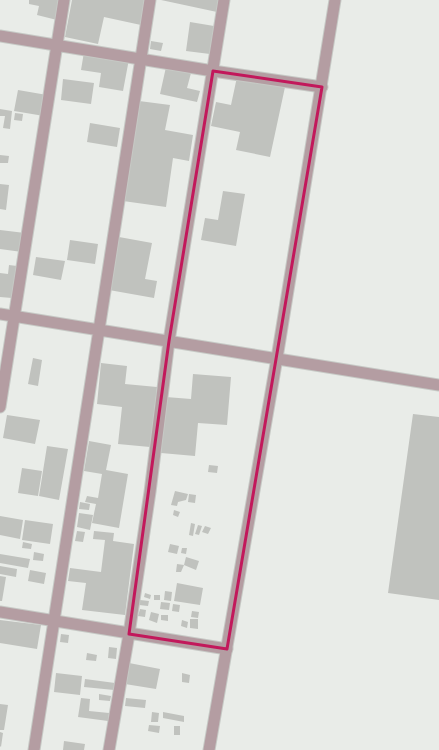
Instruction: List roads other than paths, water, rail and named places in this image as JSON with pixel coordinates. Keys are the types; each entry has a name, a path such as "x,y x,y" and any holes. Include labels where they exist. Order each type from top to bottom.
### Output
{"street":[{"path":"0,407 64,0"},
{"path":"34,750 150,0"},
{"path":"109,750 129,634 150,492 169,341 224,0"},
{"path":"209,750 277,358 335,0"},
{"path":"0,36 141,60 322,87"},
{"path":"0,314 439,385"},
{"path":"0,612 227,649"}]}
